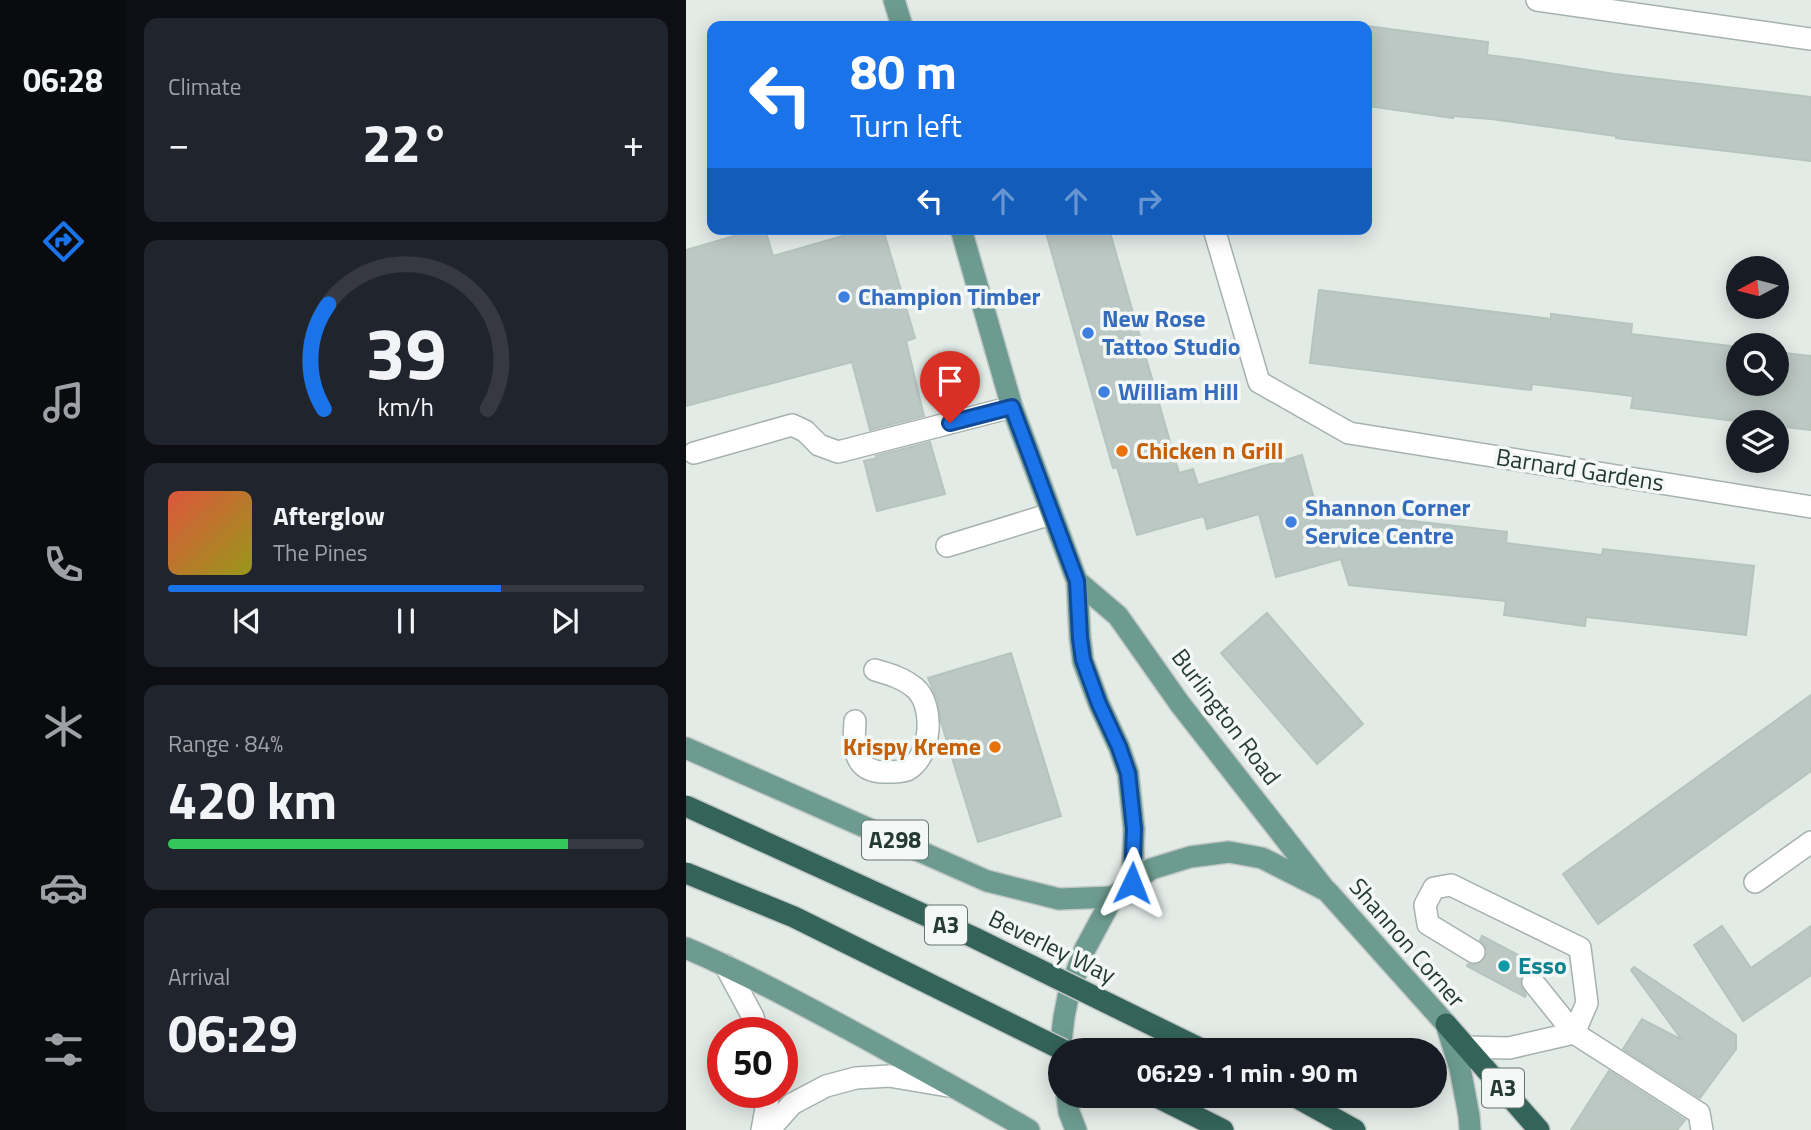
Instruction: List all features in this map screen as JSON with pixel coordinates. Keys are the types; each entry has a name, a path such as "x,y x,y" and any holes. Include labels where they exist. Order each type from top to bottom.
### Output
{"highway":[{"name":"Beverley Way","path":"686,806 975,938 1179,1038"},
{"name":"A3","path":"686,873 794,917 1048,1043"},
{"name":"A3","path":"1446,1024 1539,1130"},
{"path":"1179,1108 1216,1126"},
{"path":"1316,1108 1355,1130"}],"main road":[{"path":"894,0 900,21"},
{"name":"Burlington Road","path":"963,235 1012,407 1077,581 1083,660 1128,773 1134,829 1132,883"},
{"name":"Burlington Road","path":"1077,581 1118,616 1180,704 1327,891"},
{"name":"Beverley Way","path":"686,748 987,881 1059,899 1113,897"},
{"name":"Shannon Corner","path":"1061,1038 1069,992 1085,949 1113,897 1151,869 1190,857 1229,852 1262,858 1327,891 1446,1024 1460,1068 1470,1130"},
{"path":"686,948 824,1015 1029,1130"},
{"path":"1068,1108 1076,1130"}],"street":[{"path":"1537,0 1811,39"},
{"name":"Barnard Gardens","path":"1216,235 1259,382 1349,433 1811,507"},
{"path":"694,453 792,425 805,431 819,445 838,452 1012,407"},
{"path":"947,546 1051,514"},
{"path":"855,721 853,739 856,755 863,767 874,772 907,770 918,759 925,745 929,727 926,702 916,689 900,678 875,670"},
{"path":"1755,882 1811,842"},
{"path":"1474,952 1427,924 1425,905 1433,888 1451,885 1580,948 1587,1003 1574,1033"},
{"path":"725,965 753,1017"},
{"path":"1533,982 1574,1033 1699,1113 1702,1130"},
{"path":"1466,1047 1508,1048 1574,1033"},
{"path":"769,1130 792,1104 826,1086 856,1078 889,1076 957,1088"},
{"path":"762,1130 766,1108"}],"building":[{"path":"1372,27 1488,42 1487,55 1615,74 1811,97 1811,161 1616,138 1491,119 1453,118 1372,107"},
{"path":"737,235 767,235 773,256 846,235 885,235 915,338 906,341 924,416 870,430 852,362 686,406 686,250"},
{"path":"1047,235 1111,235 1179,473 1193,469 1198,485 1302,455 1317,510 1507,532 1506,543 1602,555 1603,549 1754,566 1746,635 1586,617 1585,626 1504,615 1506,601 1349,585 1341,559 1276,577 1259,514 1207,529 1204,516 1137,535 1117,467 1113,468"},
{"path":"1319,290 1551,319 1551,314 1632,324 1631,334 1726,346 1726,396 1789,396 1789,353 1811,356 1811,430 1789,427 1789,410 1726,410 1726,420 1631,408 1633,396 1532,384 1531,390 1310,363"},
{"path":"930,442 945,494 877,511 864,461"},
{"path":"1267,613 1363,724 1317,764 1221,653"},
{"name":"Krispy Kreme","path":"1011,653 1061,816 978,842 941,722 938,701 928,678"},
{"path":"1811,695 1811,771 1598,924 1563,874"},
{"path":"1722,926 1751,968 1811,926 1811,975 1743,1021 1694,945"},
{"name":"Esso","path":"1482,936 1541,967 1539,971 1525,971 1521,977 1520,985 1525,997 1467,966 1480,964 1485,958 1487,952 1486,946 1480,940"},
{"path":"1634,967 1736,1035 1736,1049 1700,1098 1623,1049 1642,1019 1682,1040 1631,970"},
{"path":"1609,1071 1685,1120 1677,1130 1571,1130"}],"tunnel":[{"path":"1474,952 1533,982"}],"place":[{"name":"Champion Timber","path":"844,297"},
{"name":"New Rose Tattoo Studio","path":"1088,333"},
{"name":"William Hill","path":"1104,392"},
{"name":"Chicken n Grill","path":"1122,451"},
{"name":"Shannon Corner Service Centre","path":"1291,522"},
{"name":"Krispy Kreme","path":"995,747"},
{"name":"Esso","path":"1504,966"}],"route":[{"path":"950,423 1012,407 1077,581 1083,660 1128,773 1134,829 1132,883"}]}
